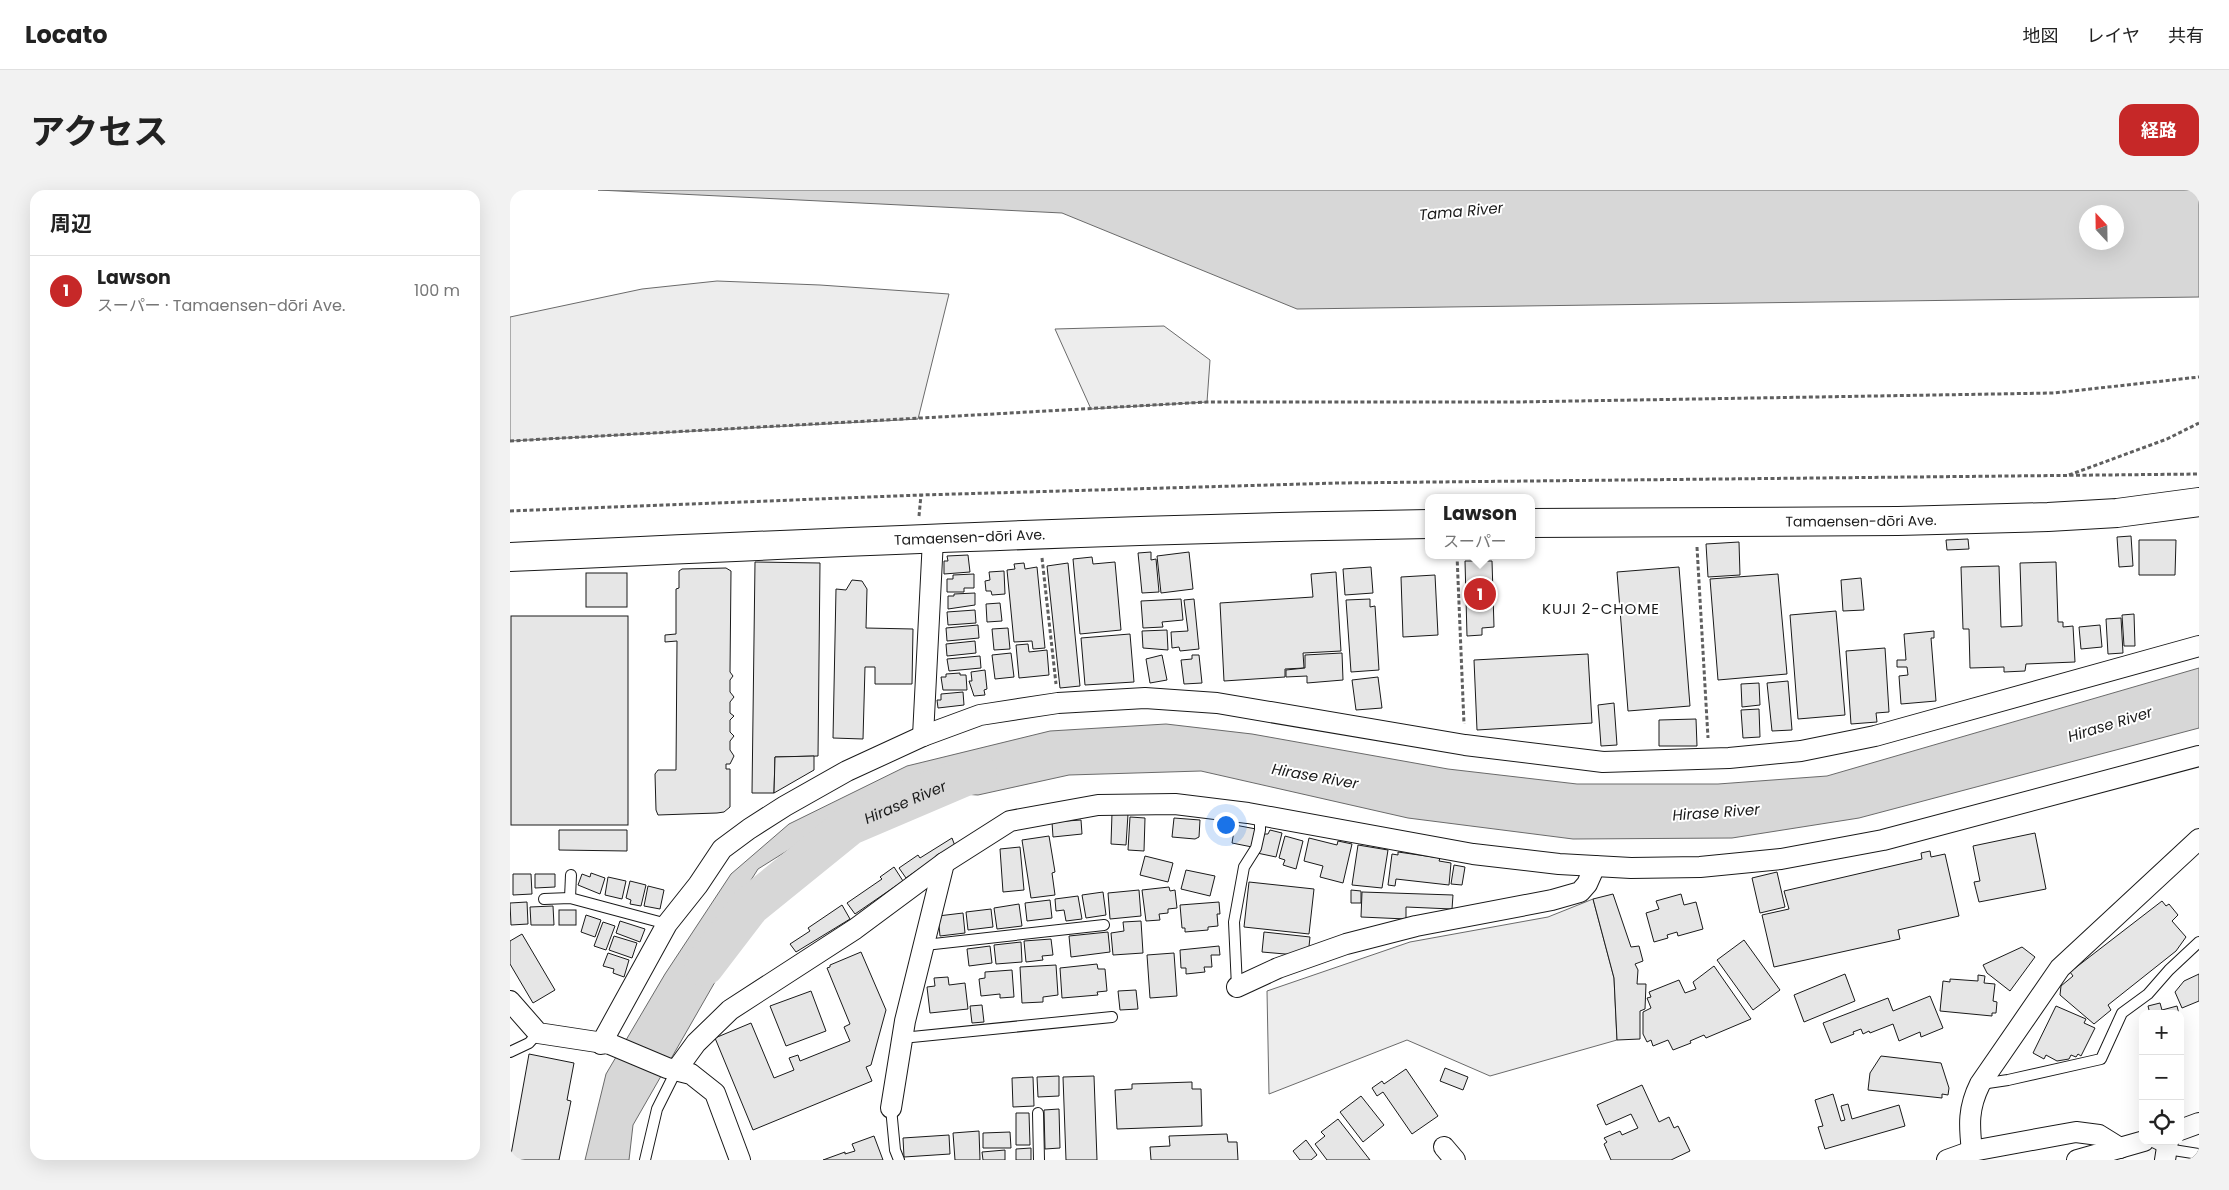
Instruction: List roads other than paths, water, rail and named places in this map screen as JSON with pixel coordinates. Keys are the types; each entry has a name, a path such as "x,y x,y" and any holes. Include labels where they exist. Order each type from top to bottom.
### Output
{"main road":[{"name":"Tamaensen-dōri Ave.","path":"1535,522 1898,521 2048,517 2117,513 2194,503"},
{"name":"Tamaensen-dōri Ave.","path":"510,557 1294,526 1425,524"}],"street":[{"path":"923,736 933,539"},
{"path":"606,1044 667,924 698,885 722,849 749,829 847,772 923,736 980,715 1058,703 1145,698 1217,703 1465,745 1603,762 1710,759 1800,751 1875,736 2199,646"},
{"path":"672,1069 730,1010 855,929 944,863 1010,821 1098,805 1175,804 1260,815 1473,854 1559,864 1631,868 1700,867 1780,859 1874,842 2199,756"},
{"path":"1972,1151 1969,1117 1974,1096 1980,1084 2060,968 2199,839"},
{"path":"891,1108 902,1038 944,863"},
{"path":"1237,988 1278,968 1346,944 1416,926 1552,900 1580,892 1587,884 1595,866"},
{"path":"510,1001 538,1033 606,1044 672,1069 691,1074 715,1093 740,1160"},
{"path":"2184,1129 2199,1123"},
{"path":"1946,1160 1972,1151 2076,1132 2098,1135 2120,1148"},
{"path":"2077,1160 2139,1142"}],"lane":[{"path":"1237,988 1234,922 1244,867 1256,848 1260,830 1260,815"},
{"path":"570,898 571,875"},
{"path":"544,899 570,898 667,924"},
{"path":"925,945 1104,925"},
{"path":"1980,1084 2008,1080 2101,1059 2122,1013 2148,994 2169,970 2199,942"},
{"path":"902,1038 1112,1016"},
{"path":"510,1052 529,1043 538,1033"},
{"path":"645,1160 657,1109 672,1069"},
{"path":"891,1108 895,1150 899,1160"},
{"path":"1038,1113 1039,1160"},
{"path":"2163,1148 2199,1154"}],"water":[{"name":"Tama River","path":"598,190 2199,190 2199,297 1297,309 1062,213"},
{"path":"2199,668 2199,728 1859,818 1732,838 1573,839 1408,818 1201,771 1069,775 978,795 909,791 814,834 758,869 739,899 735,947 633,1125 629,1160 585,1160 606,1074 665,974 731,874 789,824 907,766 1050,731 1166,724 1252,734 1448,769 1577,784 1718,784 1827,776"}],"waterway":[{"name":"Hirase River","path":"704,966 750,906 850,825 965,776 977,773"}],"place":[{"name":"Lawson","path":"1480,594"}],"district":[{"name":"KUJI 2-CHOME","path":"1601,608"}]}
